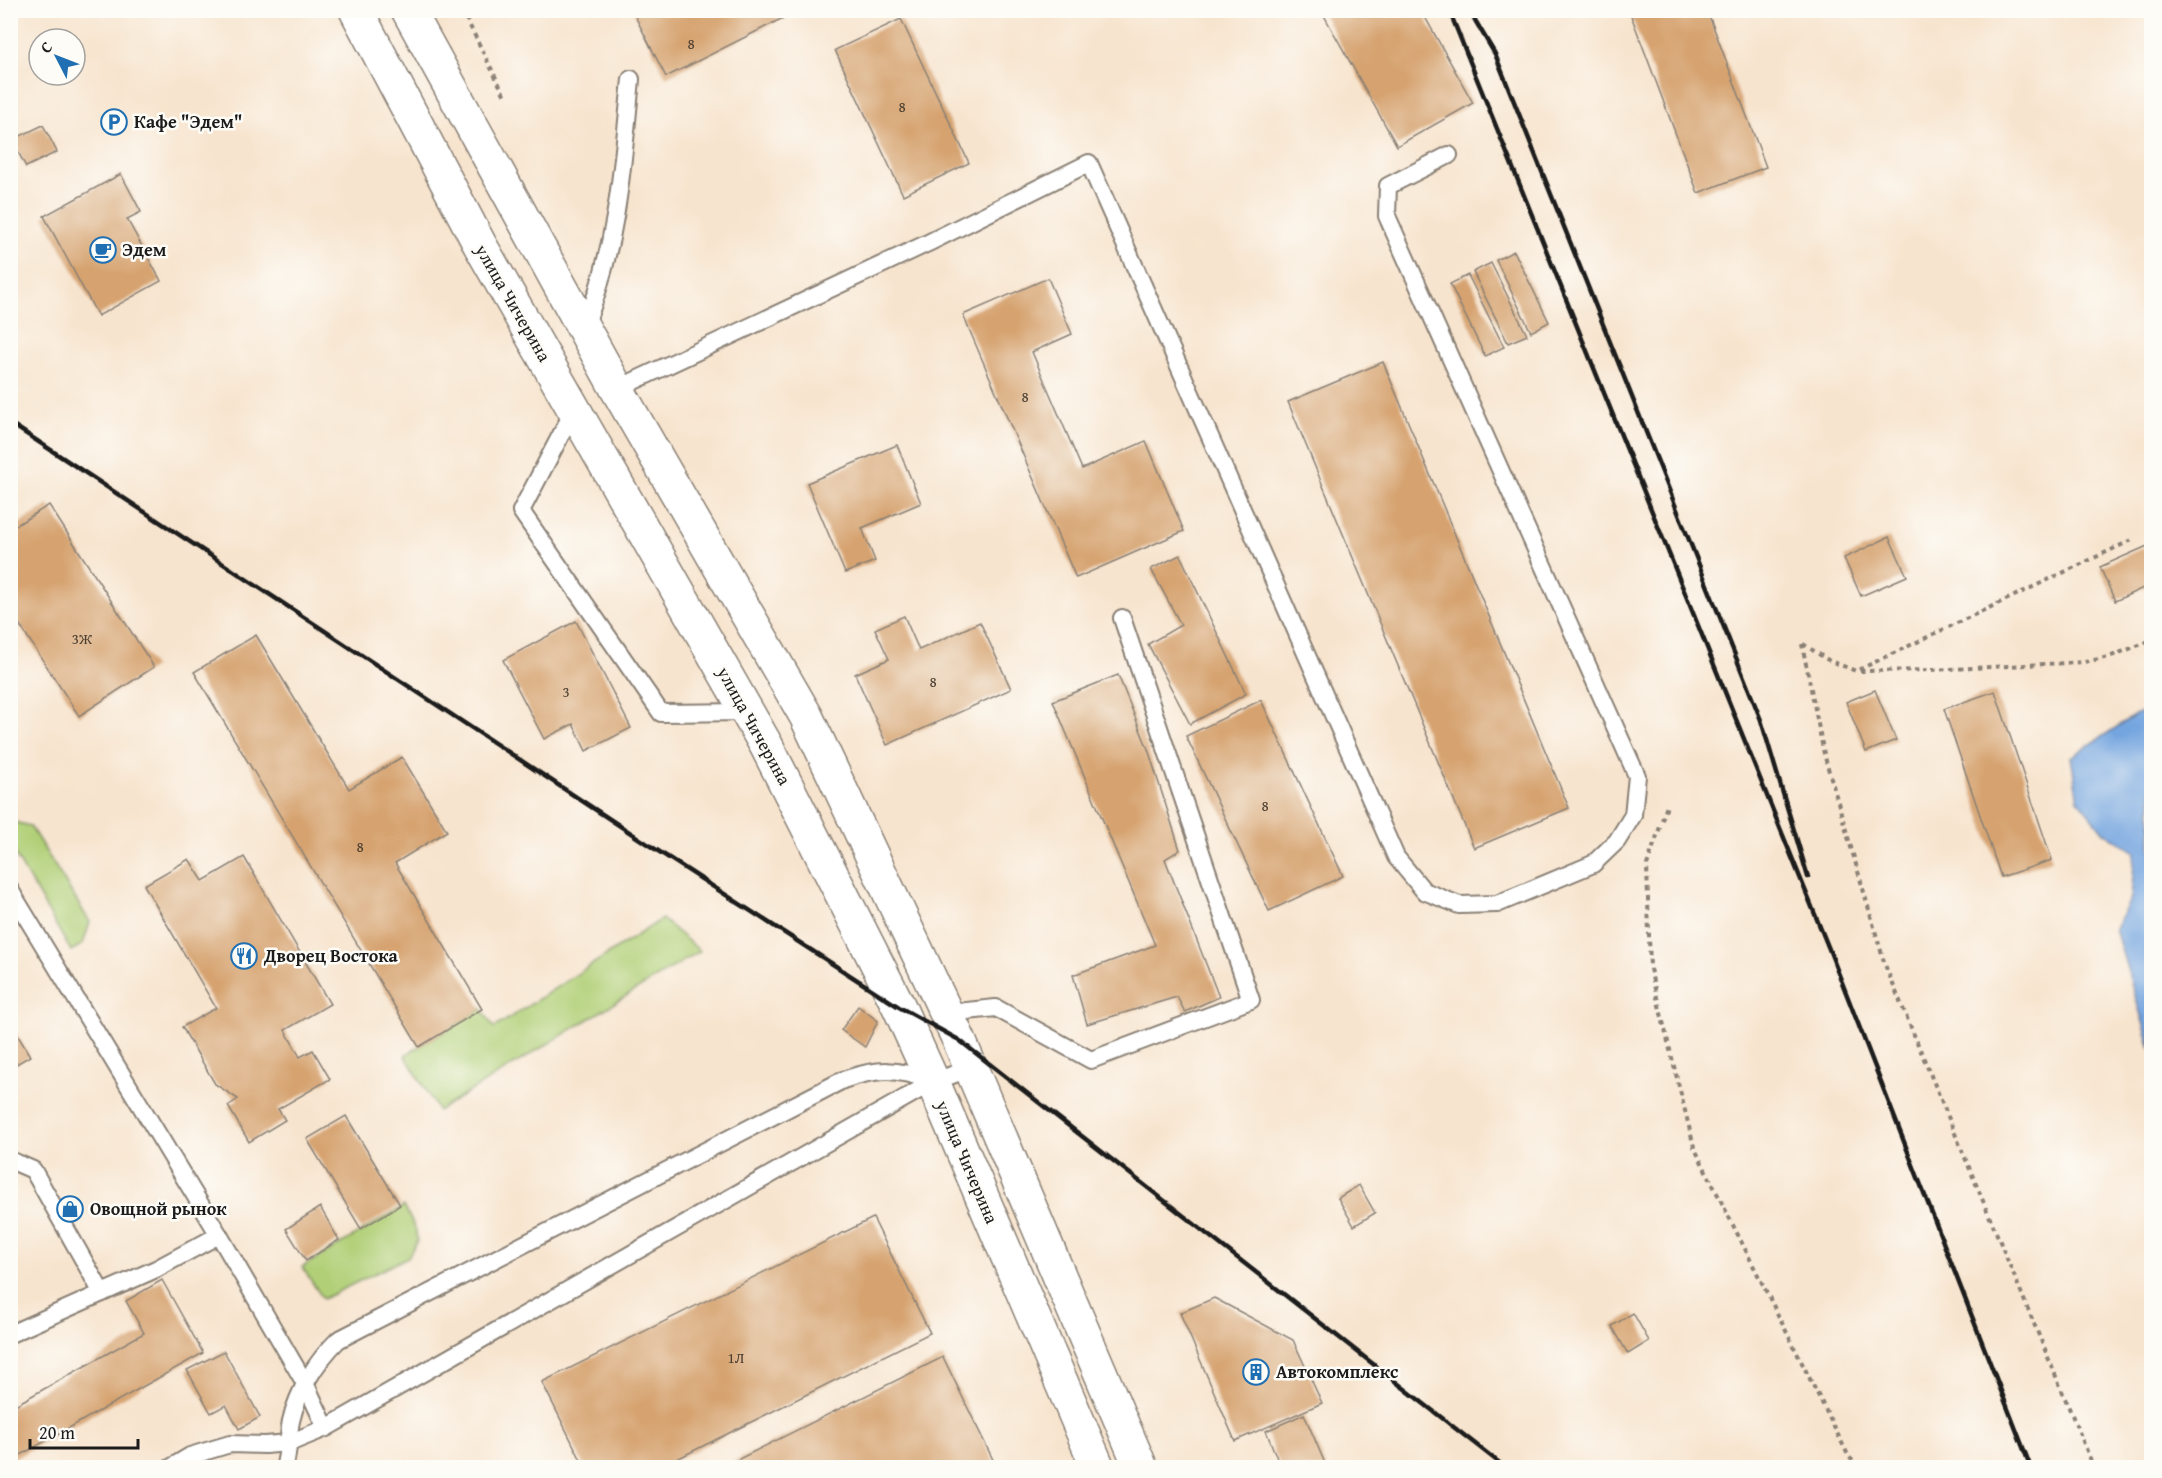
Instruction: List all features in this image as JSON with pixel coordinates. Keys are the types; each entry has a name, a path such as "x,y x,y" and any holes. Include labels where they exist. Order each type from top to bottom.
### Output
{"main road":[{"name":"улица Чичерина","path":"356,10 480,245 766,745 893,996 933,1082 1098,1467"},
{"path":"408,10 617,389 806,716 947,1013 1142,1467"}],"lane":[{"path":"584,329 597,297 619,201 631,79"},
{"path":"617,389 928,243 1089,163 1396,857 1424,891 1459,905 1497,904 1593,864 1617,841 1633,815 1637,776 1387,216 1388,186 1449,155"},
{"path":"574,410 522,511 661,714 747,712"},
{"path":"947,1013 996,1008 1091,1060 1251,1000 1122,618"},
{"path":"10,890 219,1235 306,1385 326,1428"},
{"path":"170,1467 190,1456 230,1444 289,1443 326,1428 933,1082 971,1068"},
{"path":"284,1467 291,1421 306,1385 323,1355 338,1340 843,1080 867,1072 889,1070 910,1073 933,1082"},
{"path":"10,1160 33,1170 102,1293"},
{"path":"10,1334 156,1269 219,1235"}],"path":[{"path":"462,10 506,98"},
{"path":"1856,671 2134,539"},
{"path":"2094,1467 1885,965 1824,754 1802,644 1828,660 1856,671 1933,670 2084,662 2109,657 2151,640"},
{"path":"1668,803 1647,865 1650,969 1694,1147 1849,1457 1860,1467"}],"green space":[{"path":"14,822 30,826 90,922 83,944 71,951 11,848 11,824"},
{"path":"662,919 700,951 438,1111 405,1055 482,1009 494,1028"},
{"path":"404,1206 416,1230 417,1241 408,1257 323,1299 302,1267"}],"water":[{"path":"2151,707 2151,1049 2115,929 2131,898 2135,852 2104,832 2078,800 2071,757"}],"building":[{"path":"632,10 799,10 666,77"},
{"path":"1321,10 1421,10 1473,103 1397,146"},
{"path":"1629,10 1707,10 1766,167 1698,193"},
{"path":"901,19 969,163 903,195 835,50"},
{"path":"43,125 57,152 26,167 12,140"},
{"name":"Эдем","path":"121,174 141,212 127,219 161,281 98,316 44,216"},
{"path":"1514,251 1549,322 1531,332 1496,260"},
{"path":"1491,263 1527,335 1508,343 1473,272"},
{"path":"1468,275 1504,347 1485,356 1450,284"},
{"path":"1048,278 1072,334 1032,352 1082,469 1146,441 1184,531 1076,578 963,315"},
{"path":"1383,362 1569,808 1474,848 1288,402"},
{"path":"897,445 921,503 862,528 875,561 845,573 807,483"},
{"path":"49,505 154,667 79,716 10,610 10,529"},
{"path":"1889,537 1907,576 1861,596 1844,558"},
{"path":"2152,544 2152,584 2115,601 2100,567"},
{"path":"1180,555 1246,694 1190,724 1148,644 1181,625 1151,569"},
{"path":"904,616 919,650 980,622 1011,689 887,745 855,674 889,659 875,629"},
{"path":"576,621 631,728 586,751 573,724 544,739 503,660"},
{"path":"256,635 349,789 402,757 447,831 395,863 482,1009 419,1047 194,672"},
{"path":"1118,675 1148,749 1180,850 1165,859 1219,997 1185,1012 1177,997 1087,1024 1073,975 1155,945 1053,701"},
{"path":"1875,690 1896,740 1866,752 1846,702"},
{"path":"1995,691 2052,860 2001,877 1944,709"},
{"path":"1261,700 1343,876 1269,911 1186,736"},
{"name":"Дворец Востока","path":"244,857 330,1004 285,1030 300,1057 313,1050 330,1079 278,1109 285,1120 249,1142 228,1106 238,1099 215,1084 182,1027 216,1008 144,885 189,859 203,881"},
{"path":"858,1006 878,1021 865,1047 841,1030"},
{"path":"10,1022 30,1056 10,1068"},
{"path":"346,1116 400,1205 361,1229 307,1139"},
{"path":"1359,1185 1375,1213 1354,1226 1338,1198"},
{"path":"320,1207 339,1240 306,1261 286,1229"},
{"path":"873,1218 930,1333 659,1468 585,1468 542,1382"},
{"path":"162,1280 203,1353 10,1461 10,1408 144,1333 126,1301"},
{"name":"Автокомплекс","path":"1214,1298 1293,1340 1322,1403 1235,1441 1180,1313"},
{"path":"1633,1313 1649,1341 1628,1354 1612,1326"},
{"path":"224,1351 260,1417 239,1429 226,1405 211,1413 187,1370"},
{"path":"943,1357 997,1468 721,1468"},
{"path":"1304,1414 1327,1468 1281,1468 1266,1431"}],"railway":[{"path":"1449,10 1829,949 2031,1468"},
{"path":"1469,10 1495,54 1761,720 1808,877"},
{"path":"10,423 652,847 899,1007 959,1040 1506,1468"}],"place":[{"name":"Кафе \"Эдем\"","path":"114,122"},
{"name":"Эдем","path":"103,250"},
{"name":"Дворец Востока","path":"244,956"},
{"name":"Овощной рынок","path":"70,1209"},
{"name":"Автокомплекс","path":"1256,1372"}]}
